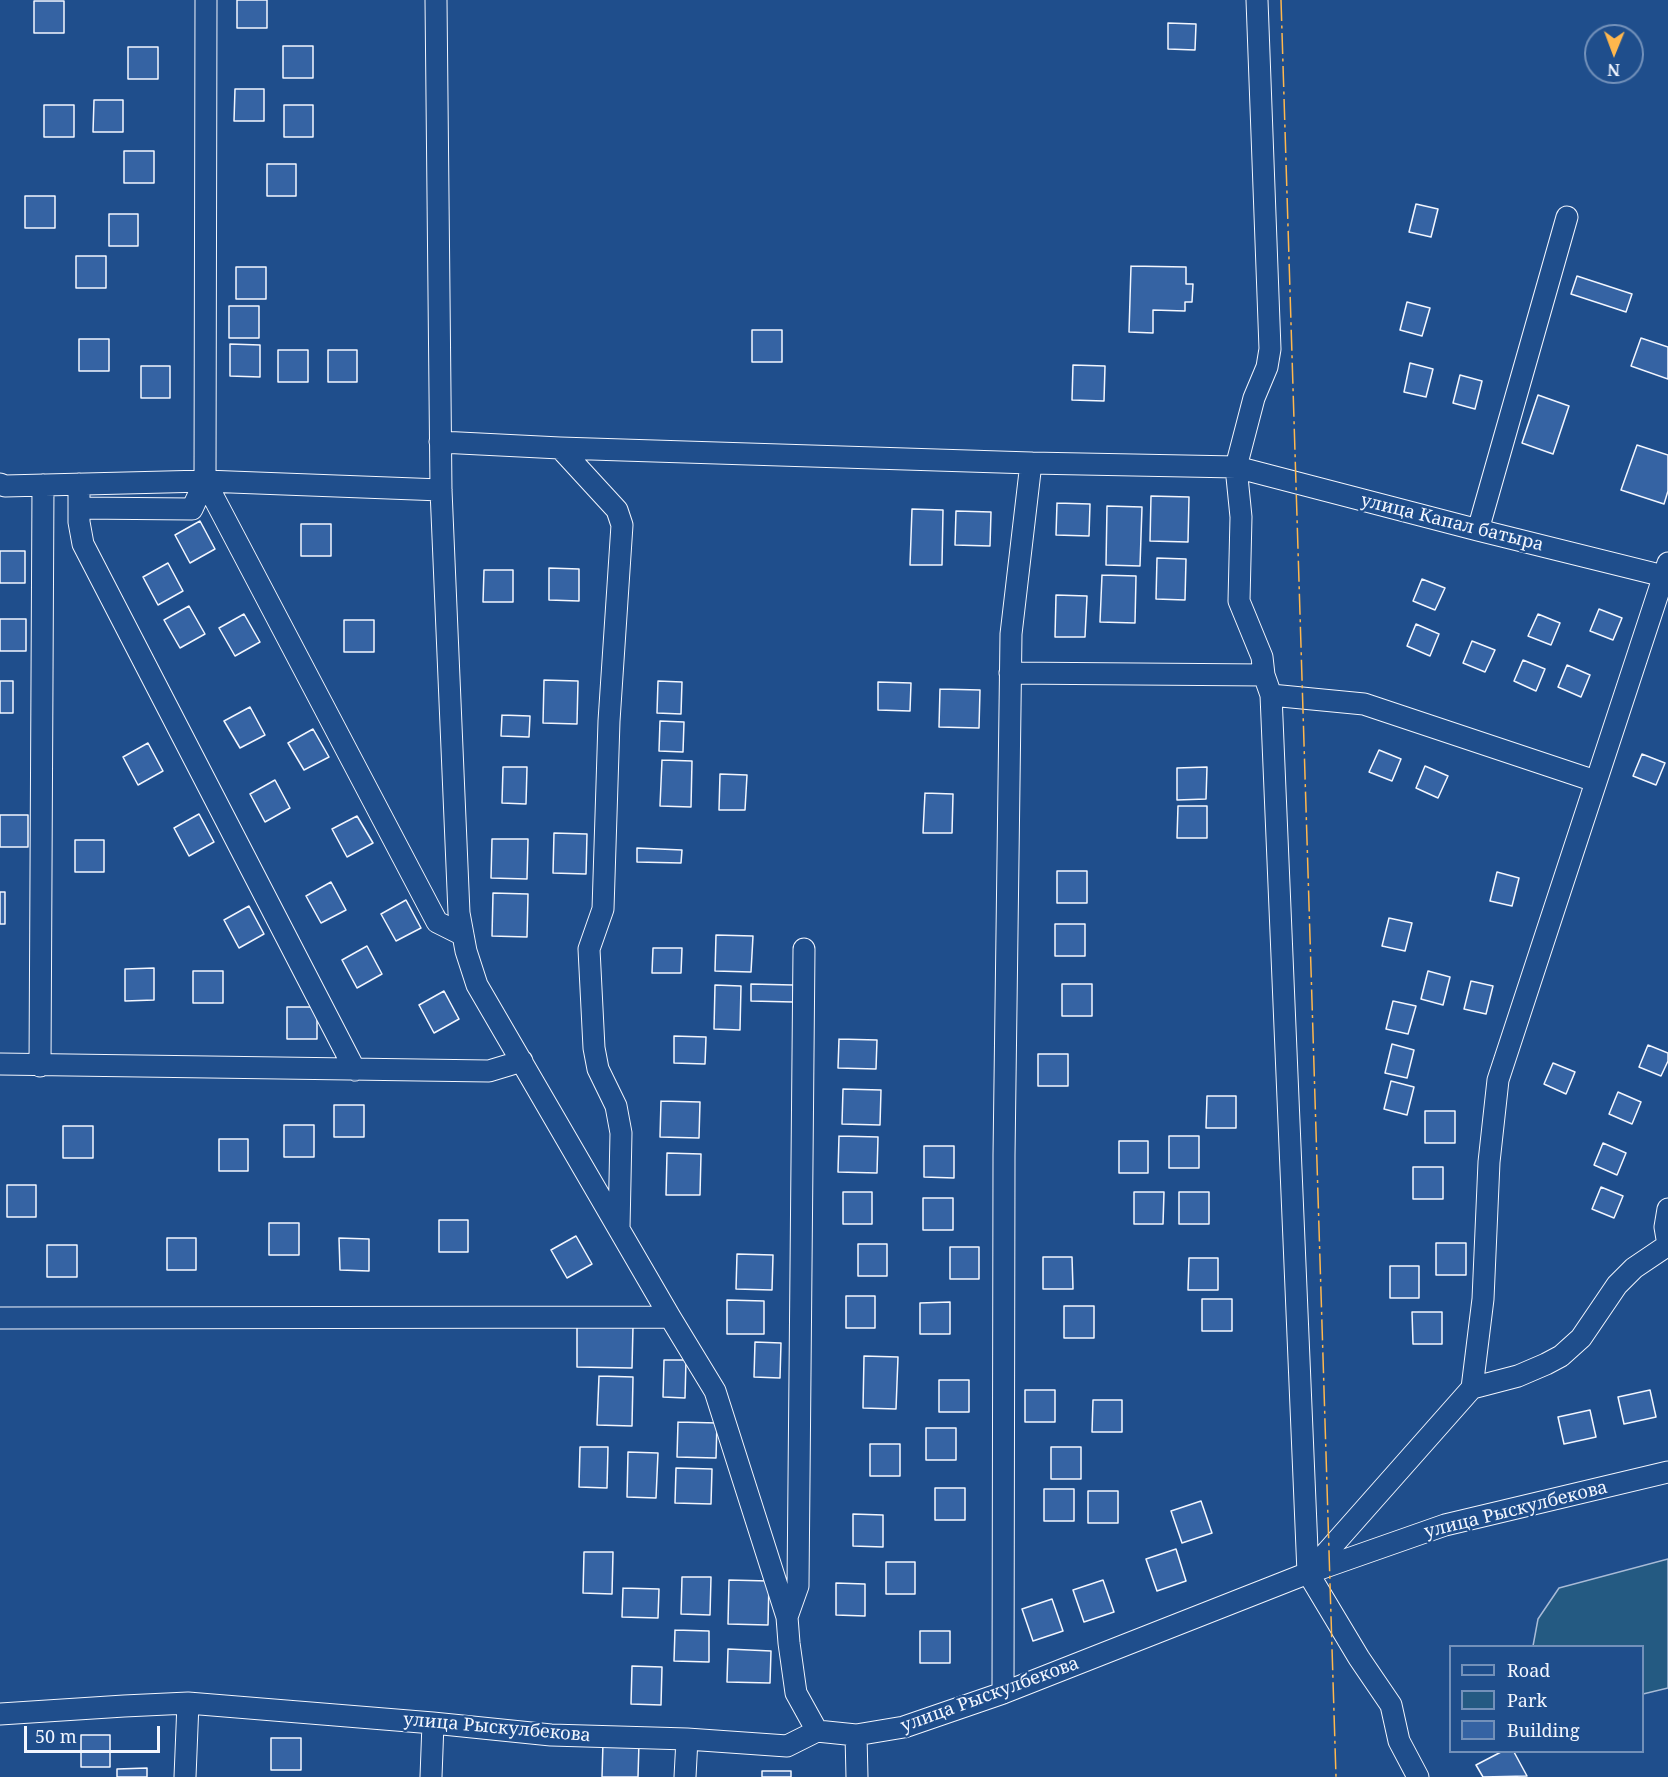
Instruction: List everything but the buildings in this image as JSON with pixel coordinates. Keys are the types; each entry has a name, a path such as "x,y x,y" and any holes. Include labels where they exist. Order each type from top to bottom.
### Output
{"street":[{"path":"79,508 192,509 205,482 206,0"},
{"path":"436,0 441,490 459,913 463,935 477,985 715,1391 787,1617 796,1693 817,1731"},
{"path":"1257,0 1270,349 1267,367 1254,398 1236,467 1241,517 1239,602 1262,657 1264,675 1271,695 1308,1573 1359,1658 1391,1705 1399,1741 1418,1777"},
{"path":"1478,530 1567,217"},
{"name":"улица Капал батыра","path":"440,442 1031,463 1236,467 1478,530 1666,572"},
{"path":"560,448 617,510 622,525 609,721 603,909 589,949 594,1048 598,1069 616,1106 621,1134 619,1229"},
{"path":"1004,1693 1004,1155 1011,634 1031,463"},
{"path":"205,482 437,922 463,935"},
{"path":"0,484 5,486 205,482 441,490"},
{"path":"79,484 79,522 83,544 355,1070"},
{"path":"40,1066 43,485"},
{"path":"1472,1388 1483,1299 1489,1162 1498,1080 1666,572"},
{"path":"1011,673 1264,675"},
{"path":"1271,695 1364,704 1595,781"},
{"path":"787,1617 798,1586 804,949"},
{"path":"0,1065 489,1071 522,1061"},
{"path":"1308,1573 1472,1388 1518,1376 1561,1356 1581,1338 1617,1285 1634,1268 1668,1245 1665,1227 1668,1209"},
{"path":"0,1318 670,1317"},
{"name":"улица Рыскулбекова","path":"0,1714 188,1703 551,1735 687,1739 787,1746 817,1731 856,1735 904,1727 1004,1693 1308,1573 1445,1525 1668,1472"},
{"path":"185,1777 188,1703"},
{"path":"430,1777 433,1723"},
{"path":"856,1735 857,1777"},
{"path":"685,1777 687,1739"}],"green space":[{"path":"1668,1559 1668,1688 1644,1694 1644,1645 1533,1645 1538,1619 1559,1588"}],"power":[{"path":"1281,0 1336,1777"}]}
